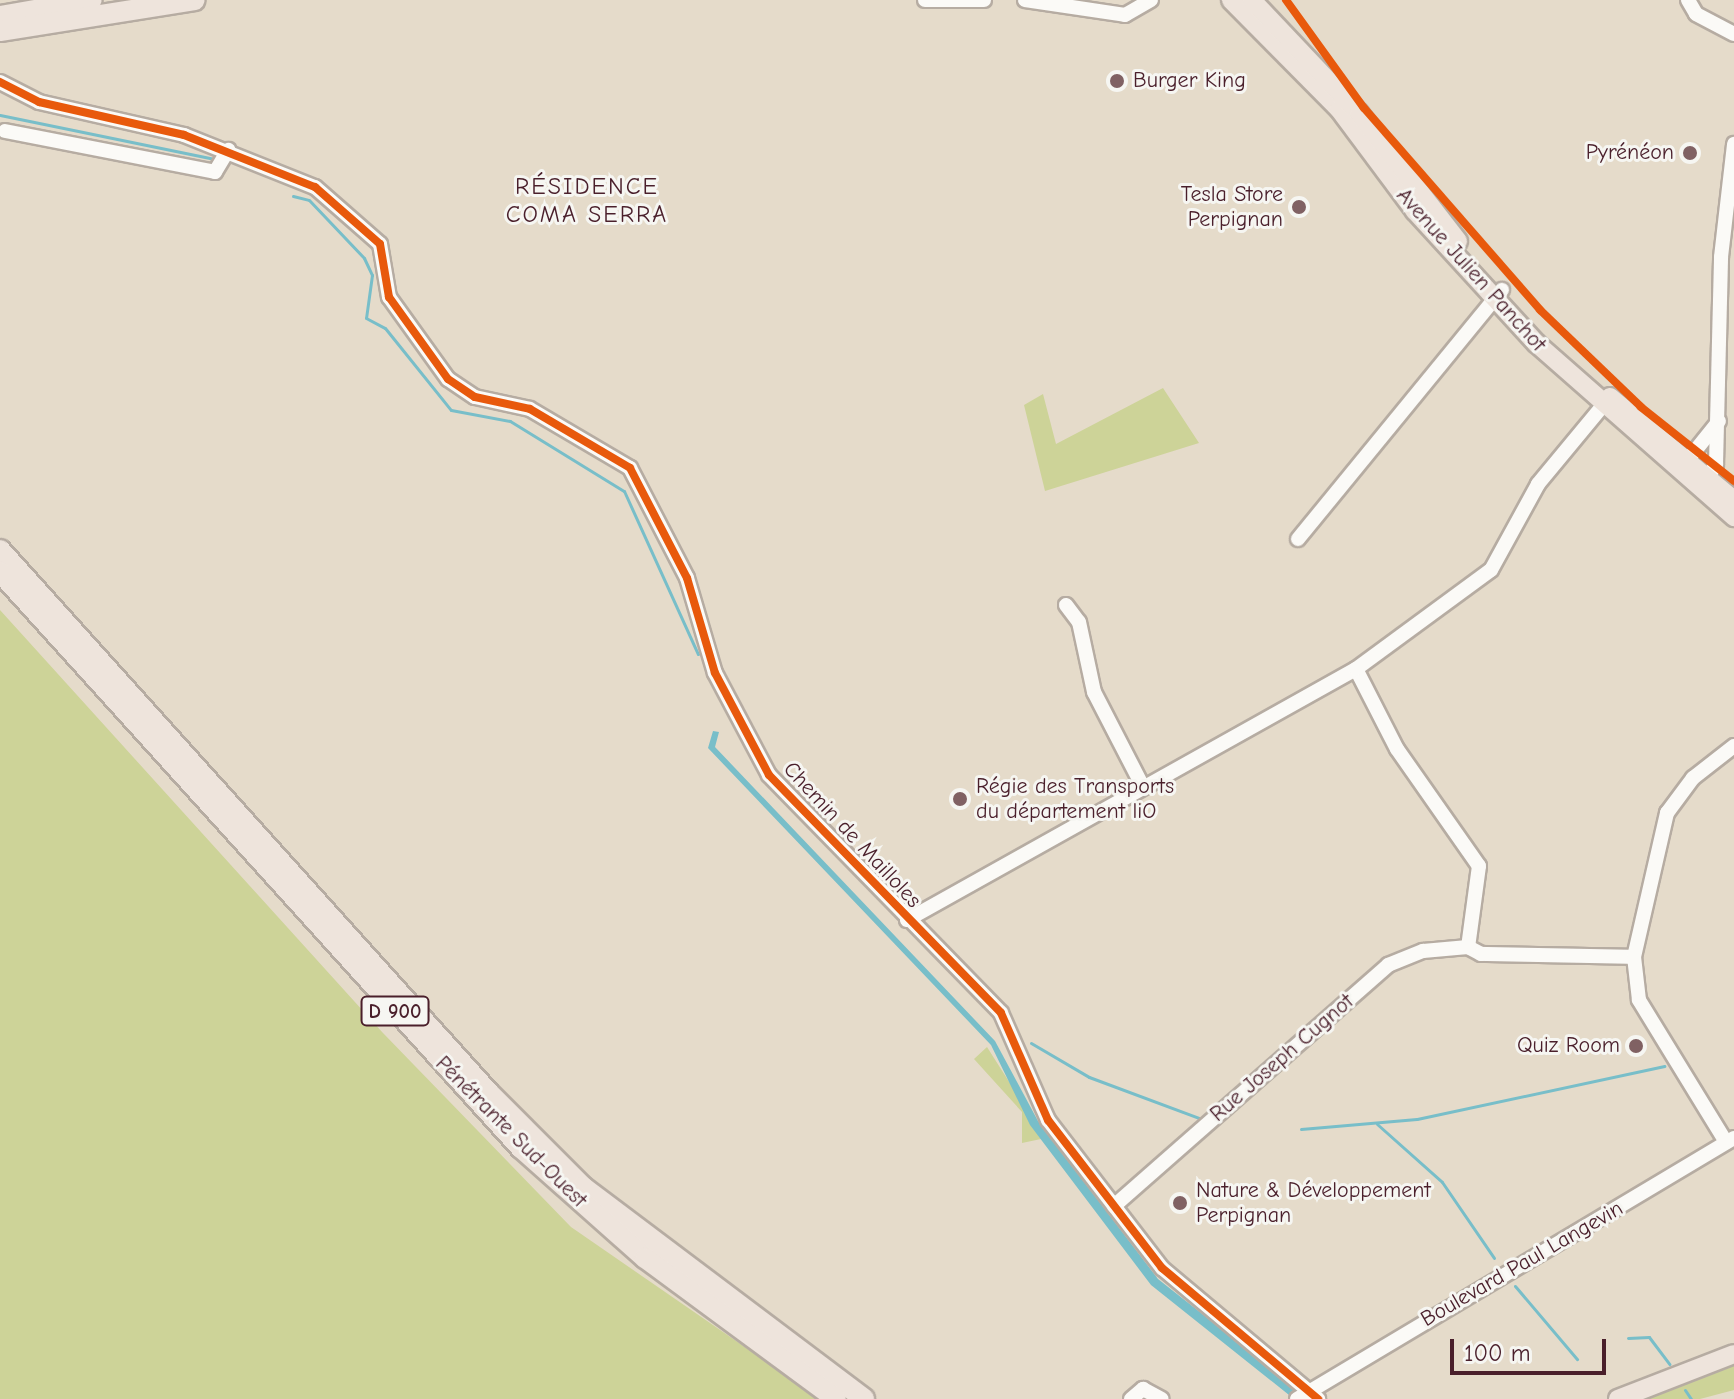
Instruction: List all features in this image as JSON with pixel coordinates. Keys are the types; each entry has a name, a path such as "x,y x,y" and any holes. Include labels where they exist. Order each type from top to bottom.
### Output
{"highway":[{"path":"0,16 92,0"},
{"path":"0,31 195,0"},
{"path":"0,550 531,1135 666,1256 864,1399"},
{"name":"Pénétrante Sud-Ouest","path":"0,572 521,1148 645,1258 836,1399"}],"main road":[{"name":"Avenue Julien Panchot","path":"1231,0 1339,109 1498,295 1606,402 1706,483 1734,500"},
{"name":"Avenue Julien Panchot","path":"1252,0 1359,113 1498,295"},
{"name":"Avenue Julien Panchot","path":"1606,402 1687,461 1734,517"},
{"path":"1618,1399 1734,1354"}],"street":[{"path":"925,0 984,0"},
{"path":"1025,0 1125,15 1151,1"},
{"path":"1688,0 1696,14 1734,34"},
{"name":"Chemin de Mailloles","path":"0,82 39,102 228,150 315,187 380,244 398,315 465,392 530,409 630,468 687,578 715,673 769,775 892,905 1001,1013 1048,1120 1182,1290 1308,1395"},
{"path":"5,131 215,172 228,150"},
{"path":"1706,483 1719,421 1721,257 1734,144"},
{"path":"1298,539 1498,295"},
{"path":"907,920 1356,669 1491,570 1538,484 1606,402"},
{"path":"1687,461 1719,421"},
{"path":"1066,605 1079,622 1094,692 1143,787"},
{"path":"1356,669 1397,749 1479,866 1468,947"},
{"path":"1730,1140 1639,1000 1634,957 1667,813 1684,787 1734,746"},
{"name":"Rue Joseph Cugnot","path":"1114,1206 1388,965 1423,951 1468,947 1481,954 1634,957"},
{"name":"Boulevard Paul Langevin","path":"1308,1395 1730,1140"},
{"path":"1131,1399 1143,1389 1162,1399"}],"green space":[{"path":"1163,388 1199,443 1045,491 1024,405 1043,394 1056,444"},
{"path":"0,610 383,1033 571,1227 820,1399 0,1399"},
{"path":"987,1047 1041,1139 1022,1143 1022,1112 974,1059"},
{"path":"1734,1363 1734,1390 1700,1399 1639,1399"}],"water":[{"path":"713,731 719,732 715,747 995,1041 1038,1121 1158,1279 1310,1399 1294,1399 1151,1285 1030,1125 991,1045 708,748"}],"waterway":[{"path":"0,115 219,160"},
{"path":"293,196 309,200 364,258 372,275 366,318 385,328 451,410 510,421 624,491 698,654"},
{"path":"760,743 766,754"},
{"path":"1031,1043 1089,1077 1199,1118"},
{"path":"1301,1129 1417,1119 1664,1066"},
{"path":"1377,1124 1442,1182 1494,1258"},
{"path":"1515,1286 1577,1359"},
{"path":"1628,1338 1649,1337 1669,1364"},
{"path":"1685,1390 1691,1399"}],"cycle path":[{"path":"1286,0 1364,108 1540,310 1641,407 1734,481"},
{"path":"0,82 39,102 184,135 315,187 380,244 389,297 448,379 475,397 530,409 630,468 687,578 715,673 769,775 1001,1013 1048,1120 1162,1268 1318,1399"}],"place":[{"name":"Burger King","path":"1117,81"},
{"name":"Pyrénéon","path":"1690,153"},
{"name":"Tesla Store Perpignan","path":"1299,207"},
{"name":"Régie des Transports du département liO","path":"960,799"},
{"name":"Quiz Room","path":"1636,1046"},
{"name":"Nature & Développement Perpignan","path":"1180,1203"}],"district":[{"name":"RÉSIDENCE COMA SERRA","path":"587,201"}]}
